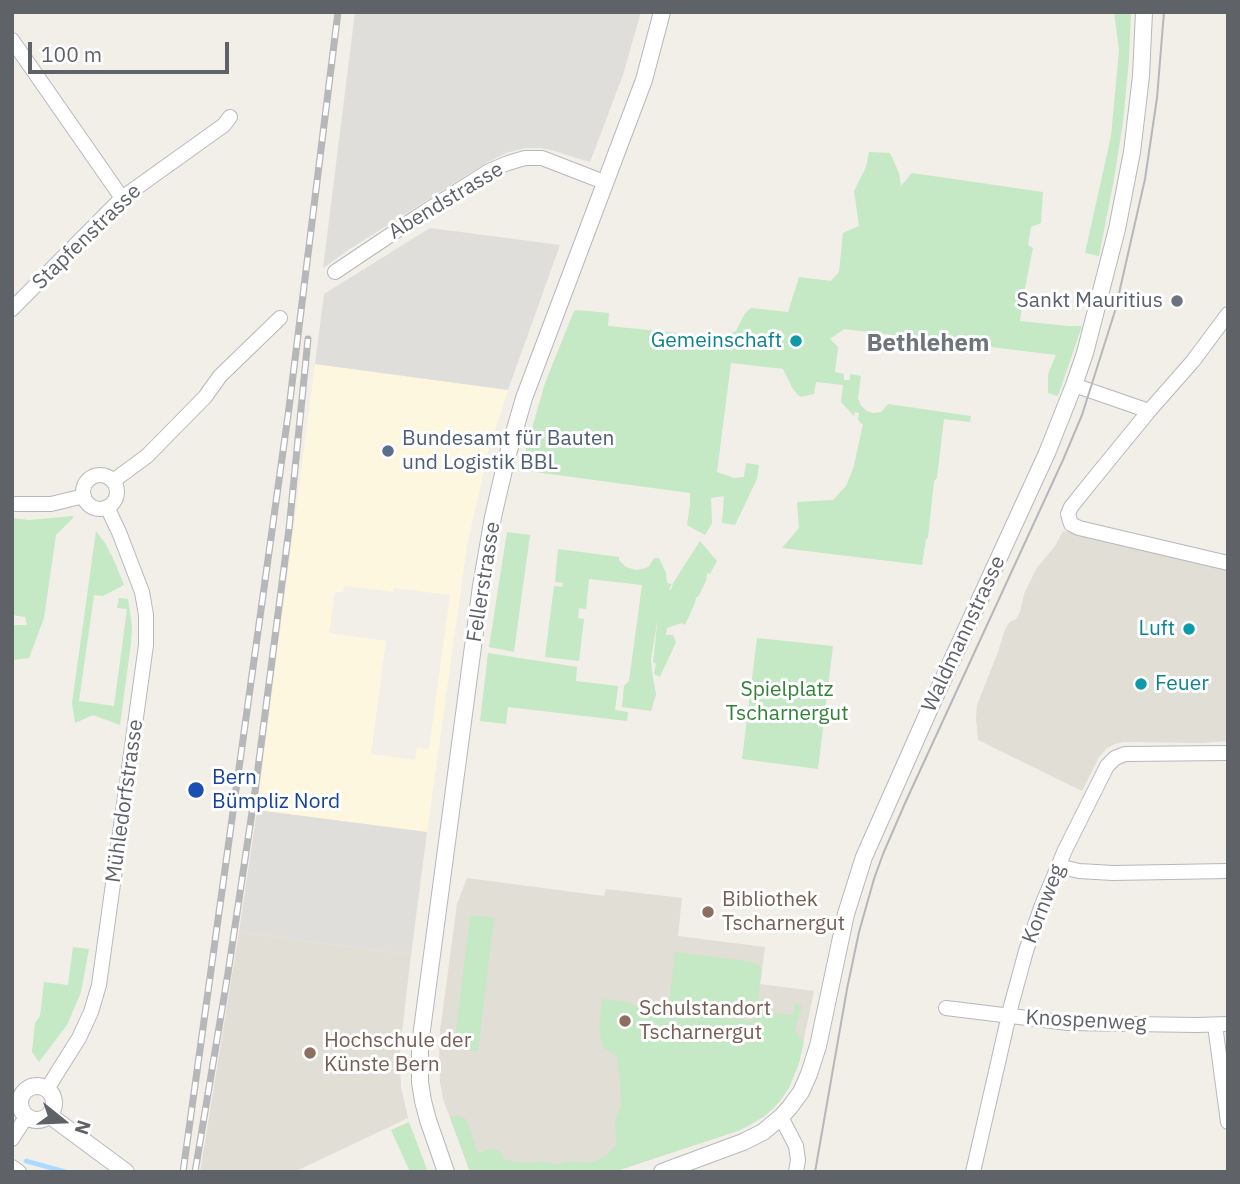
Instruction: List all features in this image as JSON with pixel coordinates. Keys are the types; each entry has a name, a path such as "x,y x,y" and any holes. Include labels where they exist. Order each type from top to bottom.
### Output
{"street":[{"name":"Fellerstrasse","path":"446,1172 425,1110 420,1082 420,1045 481,586 493,517 516,422 644,80 662,12"},
{"name":"Waldmannstrasse","path":"662,1172 752,1138 772,1125 801,1092 814,1063 846,914 864,857 1032,487 1074,385 1094,323 1129,171 1141,76 1144,12"},
{"path":"12,40 122,198"},
{"name":"Stapfenstrasse","path":"12,309 122,198 224,125 230,117"},
{"name":"Abendstrasse","path":"335,272 489,171 508,163 531,157 547,159 604,182"},
{"path":"1228,314 1194,361 1149,411 1068,514 1069,521 1079,528 1228,563"},
{"path":"113,481 147,456 205,397 220,376 279,318"},
{"path":"1074,385 1149,411"},
{"path":"103,475 113,481 116,496 112,504 102,509 94,508 86,501 83,496 85,484 91,478 103,475"},
{"path":"12,504 51,504 83,496"},
{"name":"Mühledorfstrasse","path":"47,1088 79,1038 99,985 146,645 146,615 142,592 107,507"},
{"name":"Kornweg","path":"974,1172 1008,1017 1026,951 1058,866 1107,766 1115,758 1127,754 1228,753"},
{"path":"1058,866 1079,871 1113,873 1228,872"},
{"name":"Knospenweg","path":"946,1009 1068,1023 1222,1024"},
{"path":"1222,1024 1228,1122"},
{"path":"32,1086 47,1088 54,1102 49,1115 40,1120 26,1117 17,1093 32,1086"},
{"path":"49,1115 126,1172"},
{"path":"12,1139 26,1117"},
{"path":"781,1117 796,1146 796,1172"},
{"path":"12,1167 19,1172"}],"shaded area":[{"path":"355,12 641,12 623,75 590,162 541,148 526,148 506,153 486,163 323,268"},
{"path":"430,228 560,245 508,390 315,364 324,294"},
{"path":"315,364 508,390 488,452 467,546 427,832 257,810","holes":["344,586 393,592 394,588 450,595 429,749 417,748 415,760 371,754 386,641 329,633 335,592 343,592"]},
{"path":"1063,531 1228,568 1228,741 1115,744 1099,757 1082,791 978,740 977,705 1005,629 1016,619 1036,569 1055,546"},
{"path":"257,810 427,832 411,955 239,932"},
{"name":"Schulstandort Tscharnergut","path":"467,878 604,896 606,889 682,898 678,936 765,947 760,984 814,991 799,1063 781,1100 765,1116 747,1127 614,1172 470,1172 443,1099 439,1058 440,1031 457,904"},
{"name":"Hochschule der Künste Bern","path":"239,932 411,955 400,1049 401,1087 408,1118 294,1172 200,1172"}],"green space":[{"path":"1114,12 1131,12 1129,60 1123,122 1099,256 1085,253 1111,136 1119,50"},
{"path":"869,152 890,153 899,173 901,186 912,173 1043,192 1041,223 1031,227 1028,245 1033,248 1020,321 1082,326 1058,396 1048,393 1048,374 1056,355 844,329 830,339 838,347 835,372 844,374 844,380 850,380 850,374 861,376 858,398 867,411 881,412 888,404 971,416 970,422 944,419 922,565 782,548 799,528 797,502 833,500 846,486 853,469 863,425 858,420 859,413 855,412 854,416 841,402 843,385 816,382 814,394 800,397 783,369 731,363 717,472 734,478 744,477 746,463 759,465 757,479 735,525 722,523 724,496 711,498 712,523 705,535 687,525 690,493 520,470 545,383 574,311 609,313 608,326 699,335 699,340 724,346 726,335 736,331 745,313 751,308 788,312 799,277 831,281 839,272 843,233 859,226 854,191 866,167"},
{"path":"73,516 56,535 44,618 29,658 12,660 12,625 27,625 25,617 12,615 12,518 29,520"},
{"path":"96,531 113,558 124,585 103,596 94,595 79,701 114,706 127,609 117,608 119,598 128,599 132,626 131,643 120,725 93,715 75,723 72,703"},
{"path":"507,532 530,535 514,652 489,647"},
{"path":"700,541 717,561 710,574 707,573 706,581 696,597 685,625 682,623 667,628 666,635 673,635 676,642 660,677 654,674 656,664 653,662 658,617 651,659 656,694 651,711 622,707 624,686 629,681 642,585 589,579 586,609 579,608 578,618 584,619 579,661 545,657 554,586 562,587 563,583 555,582 558,549 619,557 626,567 636,570 646,568 654,558 659,558 667,583 672,584 669,589 671,590"},
{"name":"Spielplatz Tscharnergut","path":"757,638 833,646 818,769 742,759"},
{"path":"488,653 577,667 576,681 618,686 615,710 628,712 627,721 508,707 506,724 480,721"},
{"path":"470,915 494,918 478,1051 454,1048"},
{"path":"73,947 89,949 81,992 67,1025 39,1062 32,1052 44,982 68,985"},
{"path":"675,952 753,962 762,970 758,999 766,1000 765,1012 793,1015 795,1004 802,1006 795,1031 804,1042 799,1063 789,1088 773,1109 738,1131 613,1172 470,1172 450,1117 452,1116 467,1120 480,1154 492,1149 500,1151 505,1160 526,1163 542,1161 557,1165 569,1161 590,1163 605,1157 616,1145 615,1120 621,1106 620,1084 617,1057 602,1046 599,1026 602,999 627,1002 644,1010 754,1021 747,1010 669,1001"},
{"path":"409,1122 428,1172 410,1172 391,1130"}],"waterway":[{"path":"26,1161 66,1172"}],"tram line":[{"path":"815,1172 847,989 874,879 906,801 1063,460 1082,415 1115,311 1145,179 1157,98 1164,12"}],"railway":[{"path":"183,1172 289,408 338,12"},
{"path":"195,1172 254,799 289,529 308,339"}],"place":[{"name":"Sankt Mauritius","path":"1177,301"},
{"name":"Gemeinschaft","path":"796,341"},
{"name":"Bundesamt für Bauten und Logistik BBL","path":"388,451"},
{"name":"Luft","path":"1189,629"},
{"name":"Feuer","path":"1141,684"},
{"name":"Bern Bümpliz Nord","path":"196,790"},
{"name":"Bibliothek Tscharnergut","path":"708,912"},
{"name":"Schulstandort Tscharnergut","path":"625,1021"},
{"name":"Hochschule der Künste Bern","path":"310,1053"}],"district":[{"name":"Bethlehem","path":"928,344"}]}
